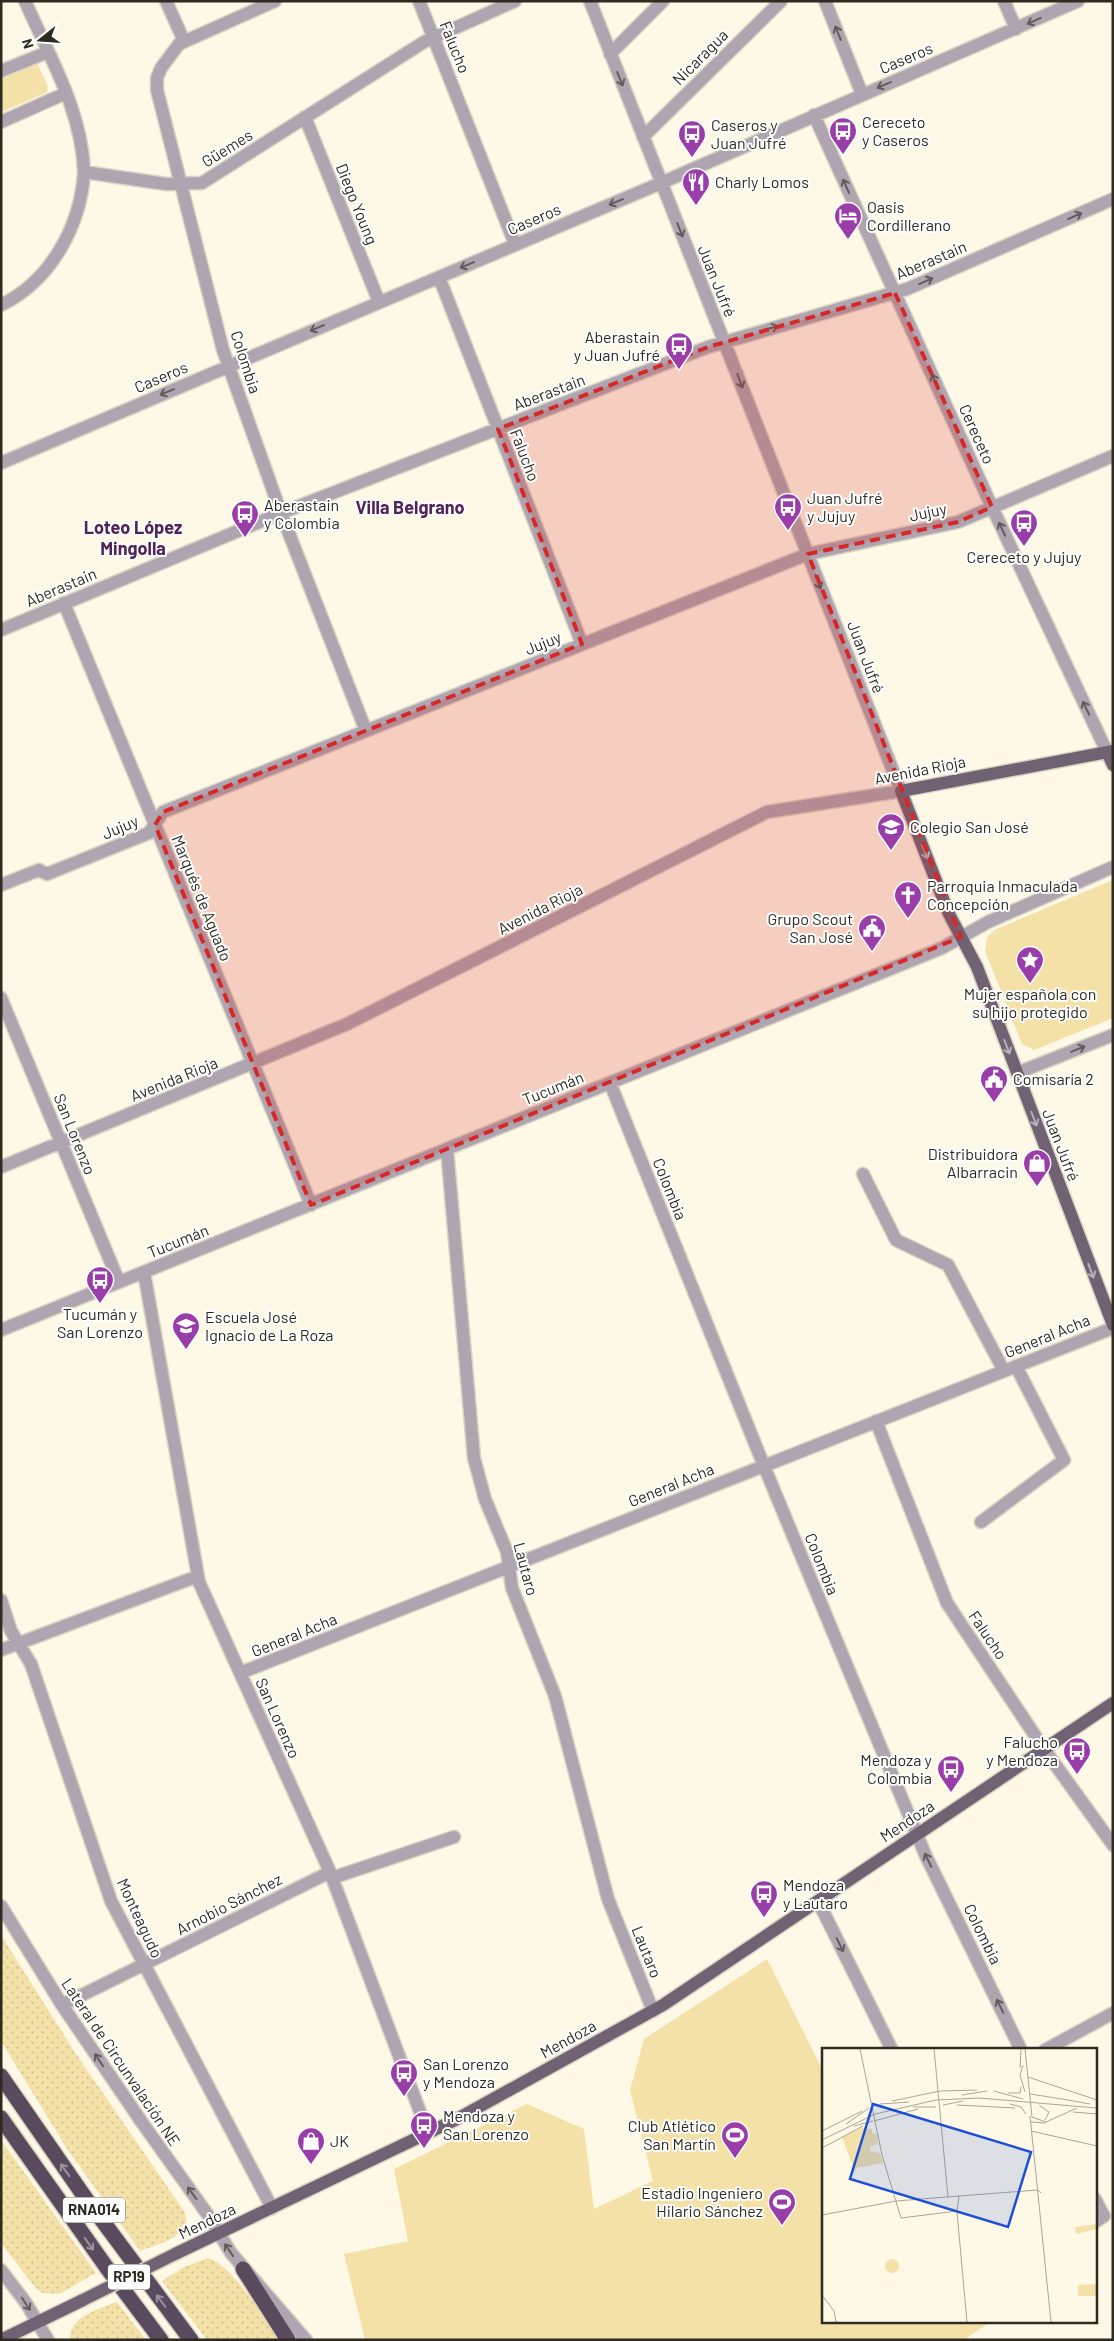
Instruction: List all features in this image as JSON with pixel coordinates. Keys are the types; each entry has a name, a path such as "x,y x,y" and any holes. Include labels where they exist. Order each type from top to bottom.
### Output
{"highway":[{"path":"1,2067 24,2110"},
{"name":"RNA014","path":"1,2076 131,2262 191,2340"},
{"name":"RNA014","path":"1,2118 107,2268 161,2340"},
{"path":"243,2268 288,2340"}],"main road":[{"name":"Cereceto","path":"1110,752 1113,765"},
{"name":"Avenida Rioja","path":"901,791 1110,752"},
{"name":"Juan Jufré","path":"901,791 949,914 976,967 1113,1326"},
{"name":"Mendoza","path":"2,2340 174,2254 428,2133 654,2011 1113,1703"}],"street":[{"path":"1,305 36,280 56,256 75,219 82,192 84,172 79,129 74,110 25,1"},
{"path":"166,1 184,41 275,1"},
{"name":"Falucho","path":"419,1 515,244"},
{"name":"Güemes","path":"84,172 166,184 202,183 434,37 515,1"},
{"name":"Juan Jufré","path":"590,1 901,791"},
{"path":"610,54 663,1"},
{"name":"Nicaragua","path":"643,136 781,1"},
{"path":"825,1 862,94"},
{"path":"1004,1 1016,29"},
{"name":"Caseros","path":"1,463 661,183 1078,1"},
{"name":"Colombia","path":"184,41 175,48 161,68 157,85 162,112 182,183 228,366 281,513 366,731"},
{"path":"1,71 48,52"},
{"path":"1,122 66,93"},
{"name":"Cereceto","path":"814,115 992,507 1110,752"},
{"name":"Diego Young","path":"305,117 379,302"},
{"name":"Aberastain","path":"1,630 281,513 724,342 895,293 1113,199"},
{"name":"Falucho","path":"439,277 582,644"},
{"name":"Jujuy","path":"1,885 39,870 47,874 149,833 163,812 808,554 958,522 1113,456"},
{"name":"Marqués de Aguado","path":"64,603 311,1205"},
{"name":"Avenida Rioja","path":"1,1167 347,1024 767,812 901,791"},
{"name":"Tucumán","path":"1,1330 942,948 988,922 1113,867"},
{"name":"San Lorenzo","path":"1,998 119,1282"},
{"path":"1017,1073 1113,1036"},
{"name":"Colombia","path":"610,1083 764,1466 917,1834 1020,2048"},
{"name":"Lautaro","path":"447,1149 474,1458 485,1500 507,1552 512,1588 555,1696 608,1899 654,2011"},
{"path":"863,1174 896,1240 948,1265 1004,1371"},
{"name":"San Lorenzo","path":"144,1272 198,1576 331,1875 428,2133"},
{"name":"General Acha","path":"240,1673 1004,1371 1113,1326"},
{"path":"981,1522 1064,1460 1016,1366"},
{"name":"Falucho","path":"876,1421 947,1603 1044,1749 1113,1845"},
{"path":"1,1650 198,1576"},
{"name":"Monteagudo","path":"1,1600 11,1630 31,1664 112,1901 272,2208"},
{"name":"Arnobio Sánchez","path":"62,2005 331,1875 454,1837"},
{"path":"818,1901 891,2048"},
{"name":"Lateral de Circunvalación NE","path":"1,1906 62,2005 243,2268 306,2340"},
{"path":"1049,2048 1113,2013"},
{"path":"1096,2204 1099,2219"},
{"path":"1,2270 48,2340"}],"highlighted area":[{"path":"895,293 992,507 958,522 808,554 961,937 311,1205 155,825 163,812 582,644 498,429 708,347"}],"shaded area":[{"path":"38,65 48,87 47,92 4,111 1,110 1,79"},
{"path":"1113,880 1113,1018 1034,1050 1022,1044 985,951 987,938 994,930"},
{"path":"1,1935 74,2051 184,2211 186,2220 184,2227 180,2233 172,2238 140,2251 67,2149 1,2041"},
{"name":"Club Atlético San Martín","path":"767,1959 822,2069 822,2324 987,2324 964,2340 365,2340 344,2254 408,2241 394,2169 527,2104 584,2129 594,2209 653,2181 630,2090 644,2039"},
{"path":"1,2140 96,2273 59,2294 42,2293 34,2286 1,2243"},
{"path":"208,2258 217,2262 237,2281 257,2306 279,2340 207,2340 162,2281 184,2267"},
{"path":"117,2302 146,2340 70,2340 74,2325 80,2319"}],"place":[{"name":"Cereceto y Caseros","path":"843,155"},
{"name":"Caseros y Juan Jufré","path":"692,158"},
{"name":"Charly Lomos","path":"696,206"},
{"name":"Oasis Cordillerano","path":"848,240"},
{"name":"Aberastain y Juan Jufré","path":"679,370"},
{"name":"Juan Jufré y Jujuy","path":"788,531"},
{"name":"Aberastain y Colombia","path":"245,538"},
{"name":"Cereceto y Jujuy","path":"1024,547"},
{"name":"Colegio San José","path":"891,851"},
{"name":"Parroquia Inmaculada Concepción","path":"908,919"},
{"name":"Grupo Scout San José","path":"872,952"},
{"name":"Mujer española con su hijo protegido","path":"1030,984"},
{"name":"Comisaría 2","path":"994,1103"},
{"name":"Distribuidora Albarracin","path":"1037,1187"},
{"name":"Tucumán y San Lorenzo","path":"100,1304"},
{"name":"Escuela José Ignacio de La Roza","path":"186,1350"},
{"name":"Falucho y Mendoza","path":"1077,1775"},
{"name":"Mendoza y Colombia","path":"951,1793"},
{"name":"Mendoza y Lautaro","path":"764,1918"},
{"name":"San Lorenzo y Mendoza","path":"404,2097"},
{"name":"Mendoza y San Lorenzo","path":"424,2149"},
{"name":"Club Atlético San Martín","path":"735,2159"},
{"name":"JK","path":"311,2165"},
{"name":"Estadio Ingeniero Hilario Sánchez","path":"782,2226"}],"district":[{"name":"Villa Belgrano","path":"410,508"},
{"name":"Loteo López Mingolla","path":"133,538"}]}
